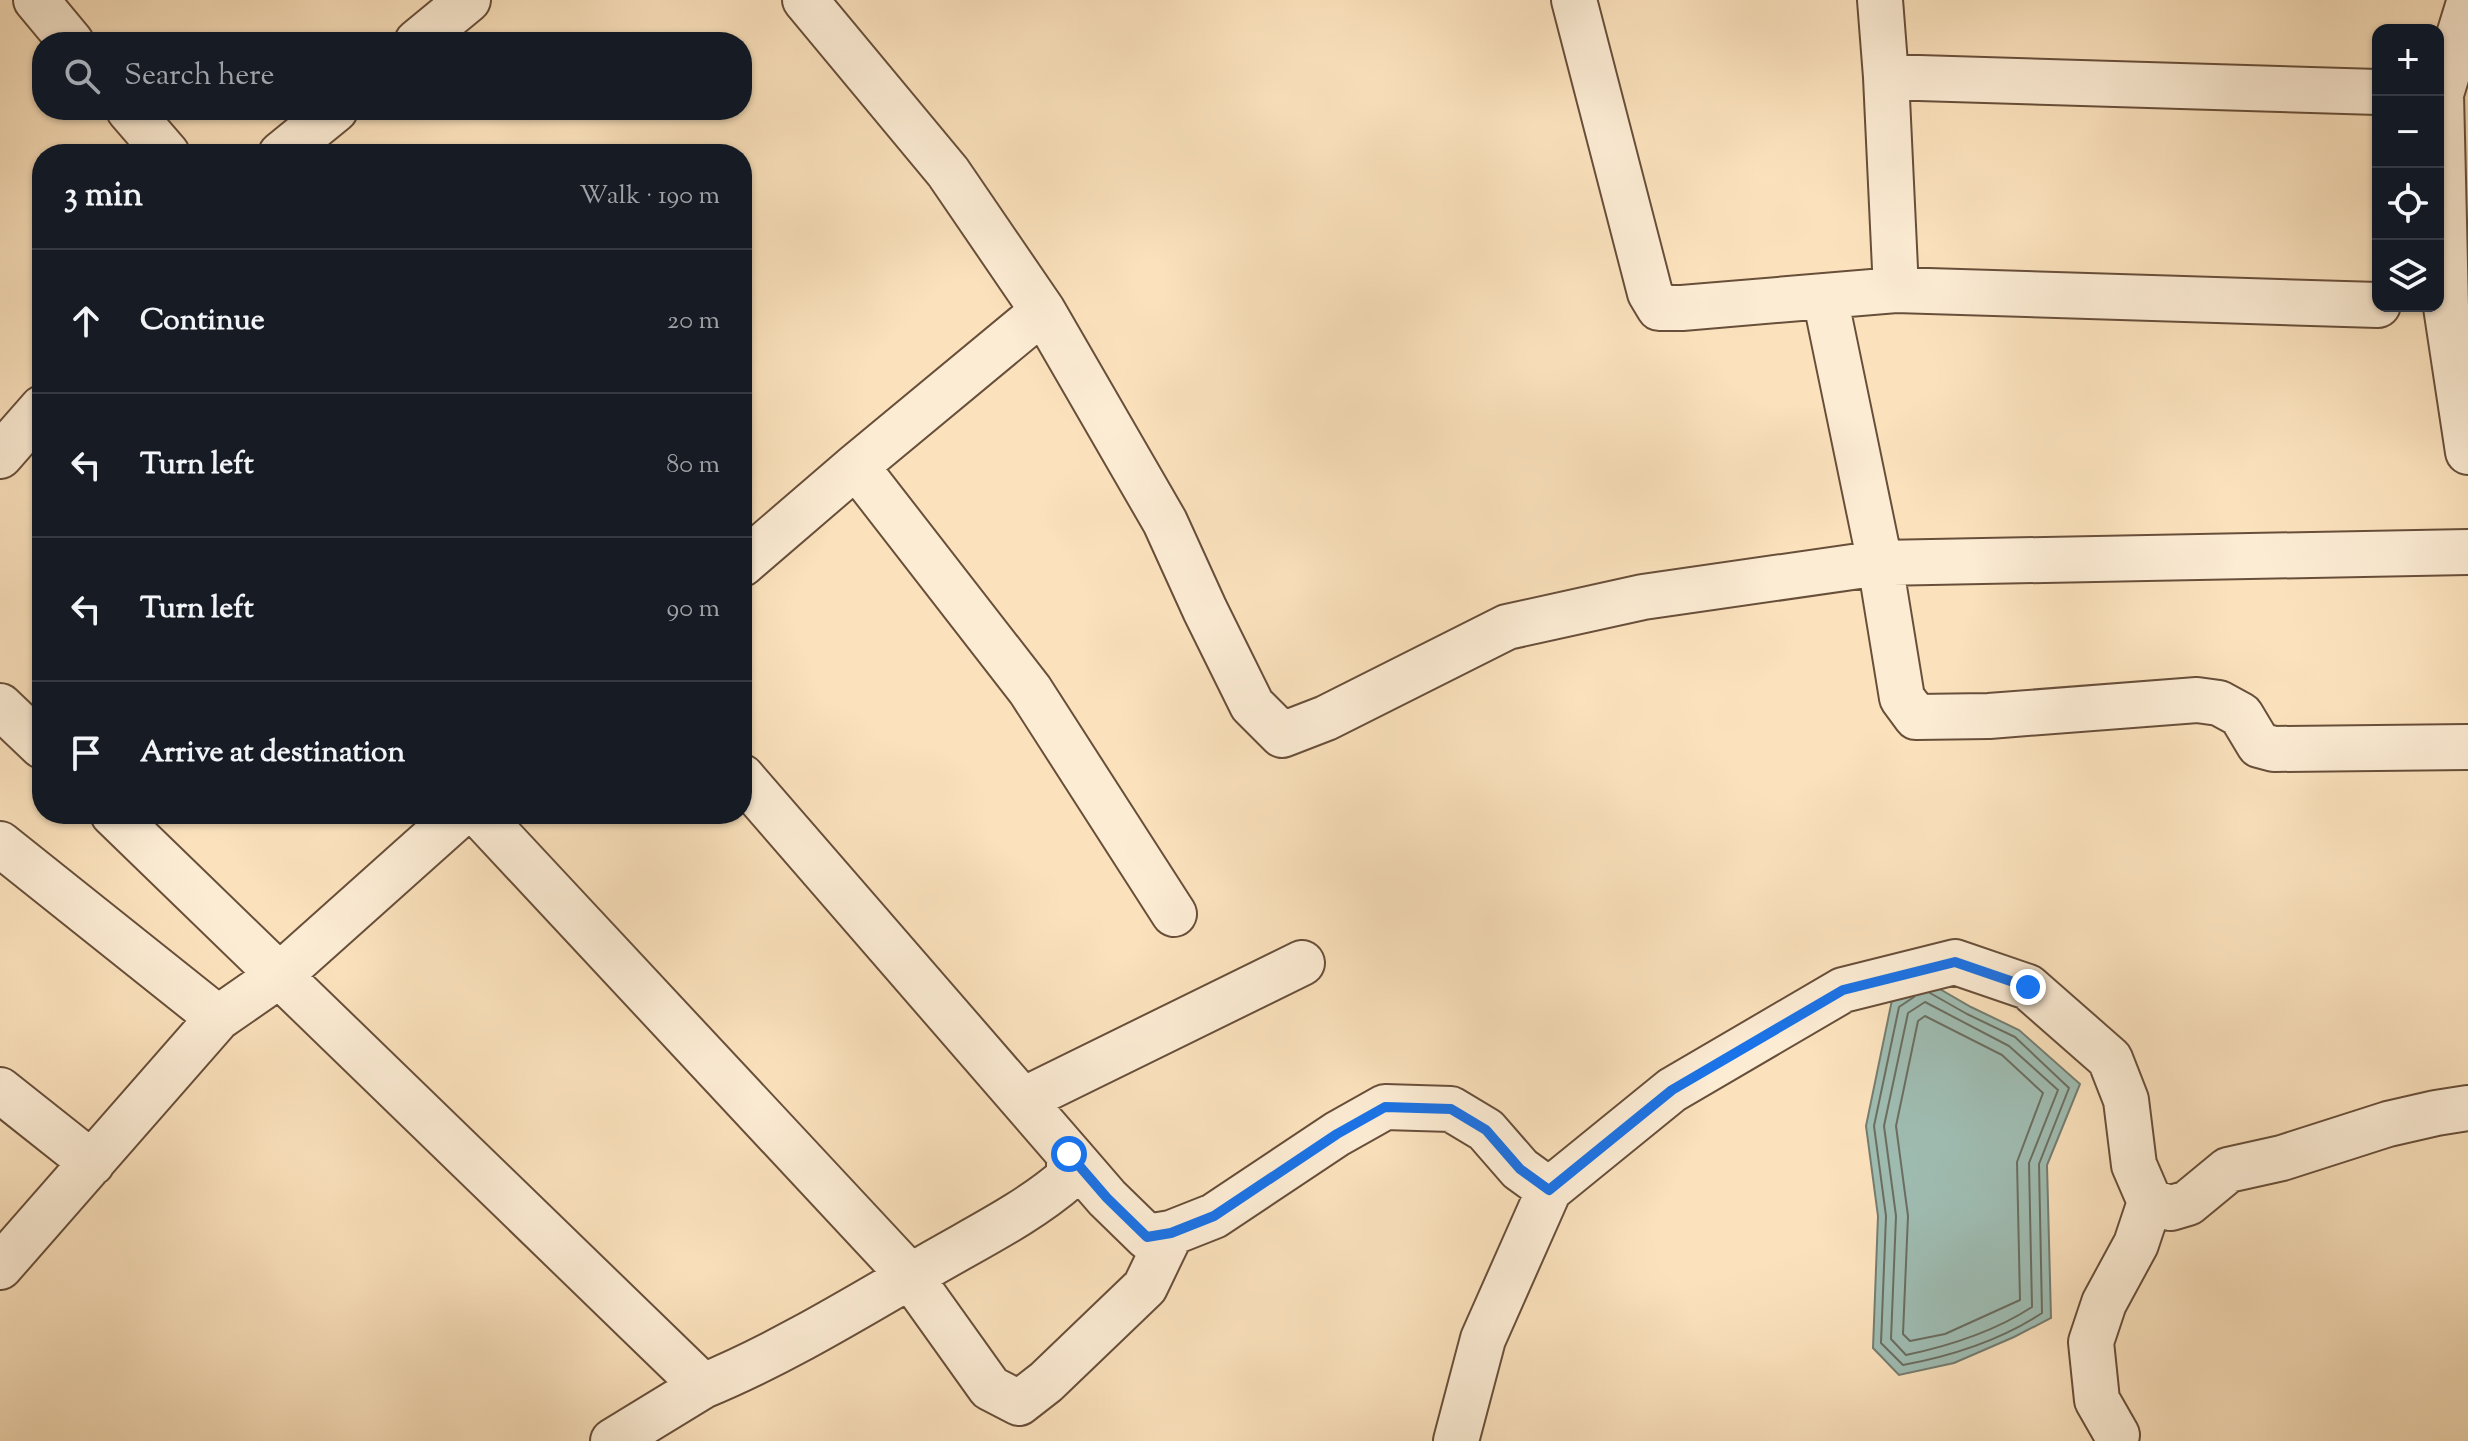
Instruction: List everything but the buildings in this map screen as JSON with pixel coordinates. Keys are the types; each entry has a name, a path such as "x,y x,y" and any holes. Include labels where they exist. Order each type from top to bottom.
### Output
{"street":[{"path":"36,0 63,32"},
{"path":"429,32 468,0"},
{"path":"805,0 948,172 1043,311 1165,522 1252,705 1282,735 1326,718 1507,627 1643,597 1880,563 2468,552"},
{"path":"1574,0 1650,293 1659,308 1896,290 2372,305"},
{"path":"1880,0 1896,290"},
{"path":"2444,79 2468,6"},
{"path":"1886,77 2372,92"},
{"path":"2431,240 2439,96"},
{"path":"138,120 158,144"},
{"path":"293,144 323,120"},
{"path":"1825,297 1880,563 1902,698 1916,717 1989,716 2197,700 2219,703 2241,715 2259,745 2274,749 2468,747"},
{"path":"752,555 1043,311"},
{"path":"2429,312 2468,452"},
{"path":"0,456 32,419"},
{"path":"856,466 1030,690 1174,914"},
{"path":"0,706 32,736"},
{"path":"752,788 1107,1198 1147,1237 1171,1233 1214,1216 1337,1134 1385,1107 1451,1109 1486,1130 1535,1180"},
{"path":"123,824 703,1386"},
{"path":"0,1267 218,1018 280,975 449,824"},
{"path":"488,824 910,1276 990,1388 1019,1403 1046,1382 1145,1287 1171,1233"},
{"path":"0,844 218,1018"},
{"path":"1456,1441 1483,1339 1535,1180 1672,1090 1843,990 1955,962 2028,987 2110,1059 2126,1100 2134,1165 2150,1202 2136,1244 2104,1303 2091,1342 2097,1400 2117,1435"},
{"path":"1023,1100 1302,963"},
{"path":"0,1090 92,1163"},
{"path":"2150,1202 2171,1208 2188,1203 2228,1170 2282,1158 2388,1124 2468,1108"},
{"path":"613,1441 703,1386 747,1368 1045,1198 1069,1177 1069,1154"}],"water":[{"path":"1926,981 2019,1030 2080,1084 2047,1165 2051,1318 1954,1363 1899,1375 1873,1348 1878,1216 1866,1126 1892,1000"}],"route":[{"path":"1069,1154 1107,1198 1147,1237 1171,1233 1214,1216 1337,1134 1385,1107 1451,1109 1486,1130 1520,1169 1549,1190 1672,1090 1843,990 1955,962 2028,987"}]}
